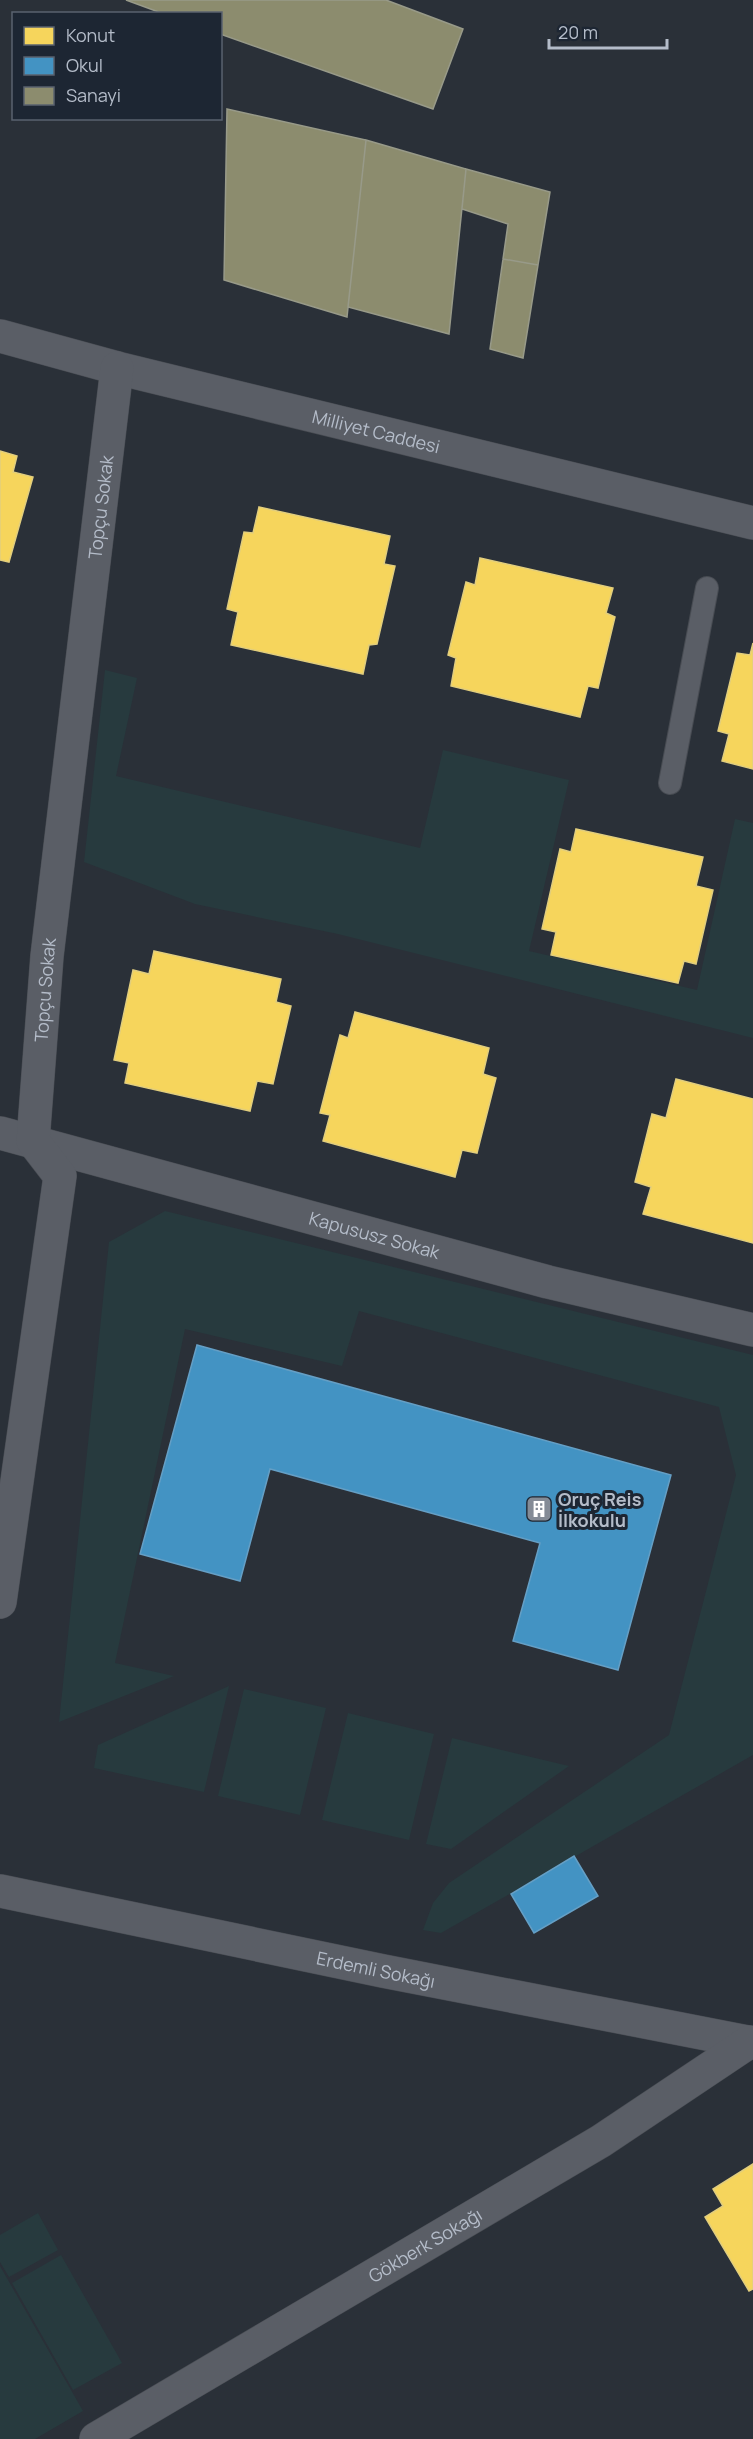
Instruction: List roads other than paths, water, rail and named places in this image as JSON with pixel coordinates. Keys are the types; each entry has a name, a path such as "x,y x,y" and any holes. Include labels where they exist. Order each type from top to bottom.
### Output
{"street":[{"name":"Milliyet Caddesi","path":"0,336 117,368 753,523"},
{"name":"Topçu Sokak","path":"33,1141 48,944 117,368"},
{"name":"Kapususz Sokak","path":"0,1133 548,1282 753,1330"},
{"path":"0,1602 60,1176 33,1141"},
{"name":"Erdemli Sokağı","path":"0,1891 383,1971 751,2042"},
{"name":"Gökberk Sokağı","path":"96,2439 141,2428 601,2141 751,2042"}],"lane":[{"path":"670,783 707,588"}],"place":[{"name":"Oruç Reis İlkokulu","path":"539,1509"}]}
